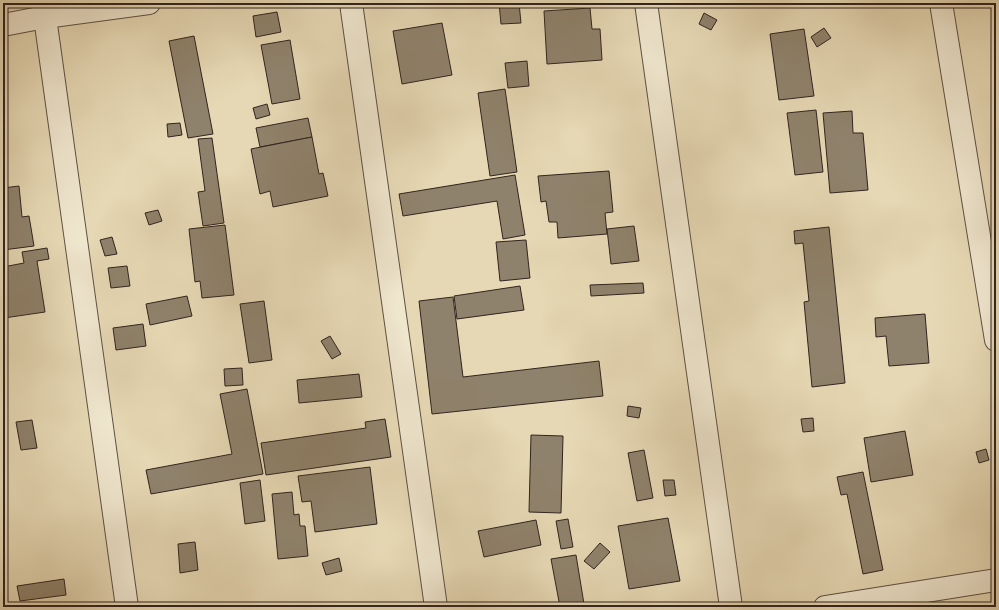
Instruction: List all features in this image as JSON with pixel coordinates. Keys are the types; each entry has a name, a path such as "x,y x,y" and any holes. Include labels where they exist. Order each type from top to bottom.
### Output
{"street":[{"path":"3,25 44,10 149,3"},
{"path":"351,3 436,607"},
{"path":"646,3 731,607"},
{"path":"941,3 996,340"},
{"path":"44,10 127,607"},
{"path":"826,607 996,580"}],"building":[{"path":"499,3 519,3 521,23 501,24"},
{"path":"590,8 592,29 600,29 602,60 547,64 544,11"},
{"path":"277,12 281,32 256,37 253,16"},
{"path":"704,13 717,20 711,30 699,24"},
{"path":"442,23 452,75 402,84 393,31"},
{"path":"824,28 831,38 817,47 811,37"},
{"path":"804,29 814,96 779,100 770,34"},
{"path":"194,36 213,134 188,138 169,41"},
{"path":"290,40 300,99 272,104 261,45"},
{"path":"527,61 529,86 508,88 505,63"},
{"path":"505,89 517,172 490,176 478,93"},
{"path":"267,104 270,115 256,119 253,108"},
{"path":"816,110 823,172 795,175 787,113"},
{"path":"852,111 853,133 863,133 868,190 830,193 823,113"},
{"path":"308,118 312,137 260,147 256,128"},
{"path":"180,123 182,135 168,137 167,124"},
{"path":"312,137 319,174 323,173 328,196 273,207 270,191 260,194 251,149"},
{"path":"212,138 224,223 203,226 198,192 205,191 198,139"},
{"path":"609,171 613,212 605,213 607,234 558,238 557,222 549,222 546,201 541,202 538,176"},
{"path":"515,175 525,235 503,239 497,201 403,216 399,194"},
{"path":"19,186 22,217 29,216 34,246 3,250 3,188"},
{"path":"158,210 162,221 149,225 145,213"},
{"path":"225,225 234,295 202,298 200,281 195,282 189,229"},
{"path":"634,226 639,261 611,264 607,229"},
{"path":"829,227 845,383 812,387 804,302 809,301 803,243 795,244 794,231"},
{"path":"112,237 117,254 105,256 100,240"},
{"path":"526,240 530,278 500,281 496,242"},
{"path":"47,248 49,259 37,261 45,312 4,318 3,267 24,263 22,252"},
{"path":"127,266 130,286 111,288 108,268"},
{"path":"643,283 644,293 591,296 590,285"},
{"path":"520,286 524,310 457,319 454,296"},
{"path":"187,296 192,316 150,325 146,304"},
{"path":"453,297 463,377 599,361 603,396 432,414 419,301"},
{"path":"264,301 272,360 249,363 240,304"},
{"path":"925,314 929,363 889,366 886,336 876,337 875,318"},
{"path":"143,324 146,346 116,350 113,328"},
{"path":"330,336 341,354 332,359 321,341"},
{"path":"242,368 243,385 225,386 224,369"},
{"path":"359,374 362,397 299,403 297,380"},
{"path":"247,389 263,474 151,494 146,470 232,454 220,394"},
{"path":"628,406 641,408 639,418 627,416"},
{"path":"813,418 814,431 803,432 801,419"},
{"path":"385,419 391,457 266,475 261,443 366,428 365,422"},
{"path":"32,420 37,448 21,450 16,422"},
{"path":"905,431 913,475 871,482 864,438"},
{"path":"531,435 563,436 561,513 529,512"},
{"path":"986,449 989,460 979,463 976,452"},
{"path":"644,450 653,498 637,501 628,453"},
{"path":"370,467 377,524 315,532 311,501 302,502 298,476"},
{"path":"863,472 883,570 863,574 847,494 841,495 837,477"},
{"path":"260,480 265,521 245,524 240,483"},
{"path":"663,480 674,480 676,495 665,496"},
{"path":"292,492 294,515 299,514 300,526 305,526 308,556 278,559 272,494"},
{"path":"668,518 680,581 629,589 618,526"},
{"path":"568,519 573,547 561,549 556,521"},
{"path":"536,520 541,545 484,557 478,531"},
{"path":"195,542 198,570 180,573 178,544"},
{"path":"600,543 610,552 594,569 584,561"},
{"path":"576,555 584,604 560,607 551,559"},
{"path":"339,558 342,571 326,575 322,563"},
{"path":"64,579 66,595 20,601 17,586"}]}
